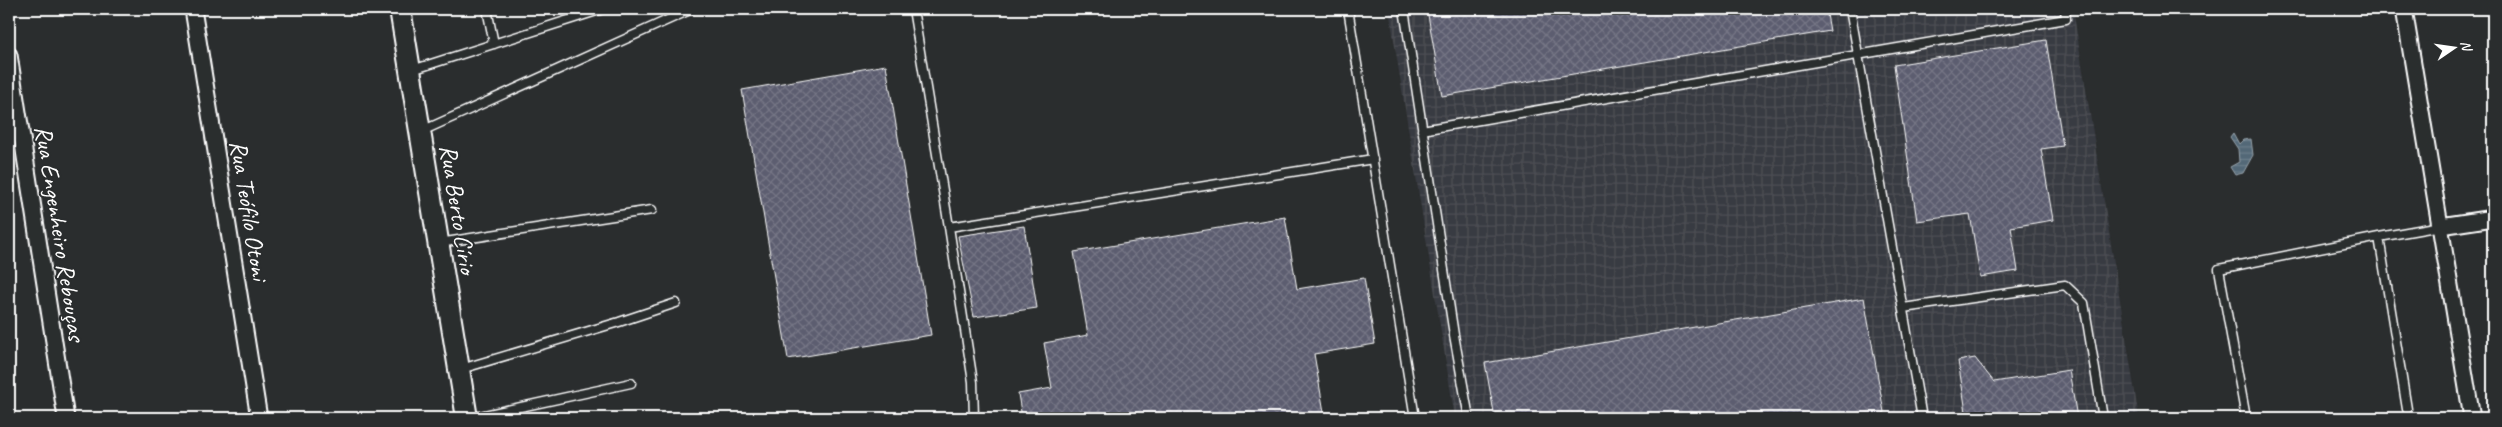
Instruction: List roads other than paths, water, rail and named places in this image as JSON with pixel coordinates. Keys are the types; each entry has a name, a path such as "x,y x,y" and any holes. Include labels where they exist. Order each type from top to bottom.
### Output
{"street":[{"name":"Rua Teófilo Otoni","path":"193,9 259,418"},
{"name":"Rua Berto Círio","path":"400,9 468,418"},
{"path":"2404,9 2472,418"},
{"name":"Rua Engenheiro Rebouças","path":"9,54 66,418"},
{"path":"2440,226 2493,218"}],"lane":[{"path":"487,9 494,44"},
{"path":"410,71 603,9"},
{"path":"420,131 692,9"},
{"path":"913,9 973,382 974,418"},
{"path":"1348,9 1415,418"},
{"path":"1404,9 1469,418"},
{"path":"1850,9 1922,418"},
{"path":"1422,130 2066,19 2064,9"},
{"path":"949,227 1372,159"},
{"path":"438,243 652,210"},
{"path":"2246,418 2219,269 2440,226"},
{"path":"2379,237 2407,409"},
{"path":"1903,308 2065,285 2084,303 2103,418"},
{"path":"459,369 610,325 676,303"},
{"path":"468,418 631,384"}],"water":[{"path":"2233,133 2239,144 2243,140 2251,139 2253,155 2243,173 2235,175 2230,167 2239,162 2238,149 2230,137"}]}
